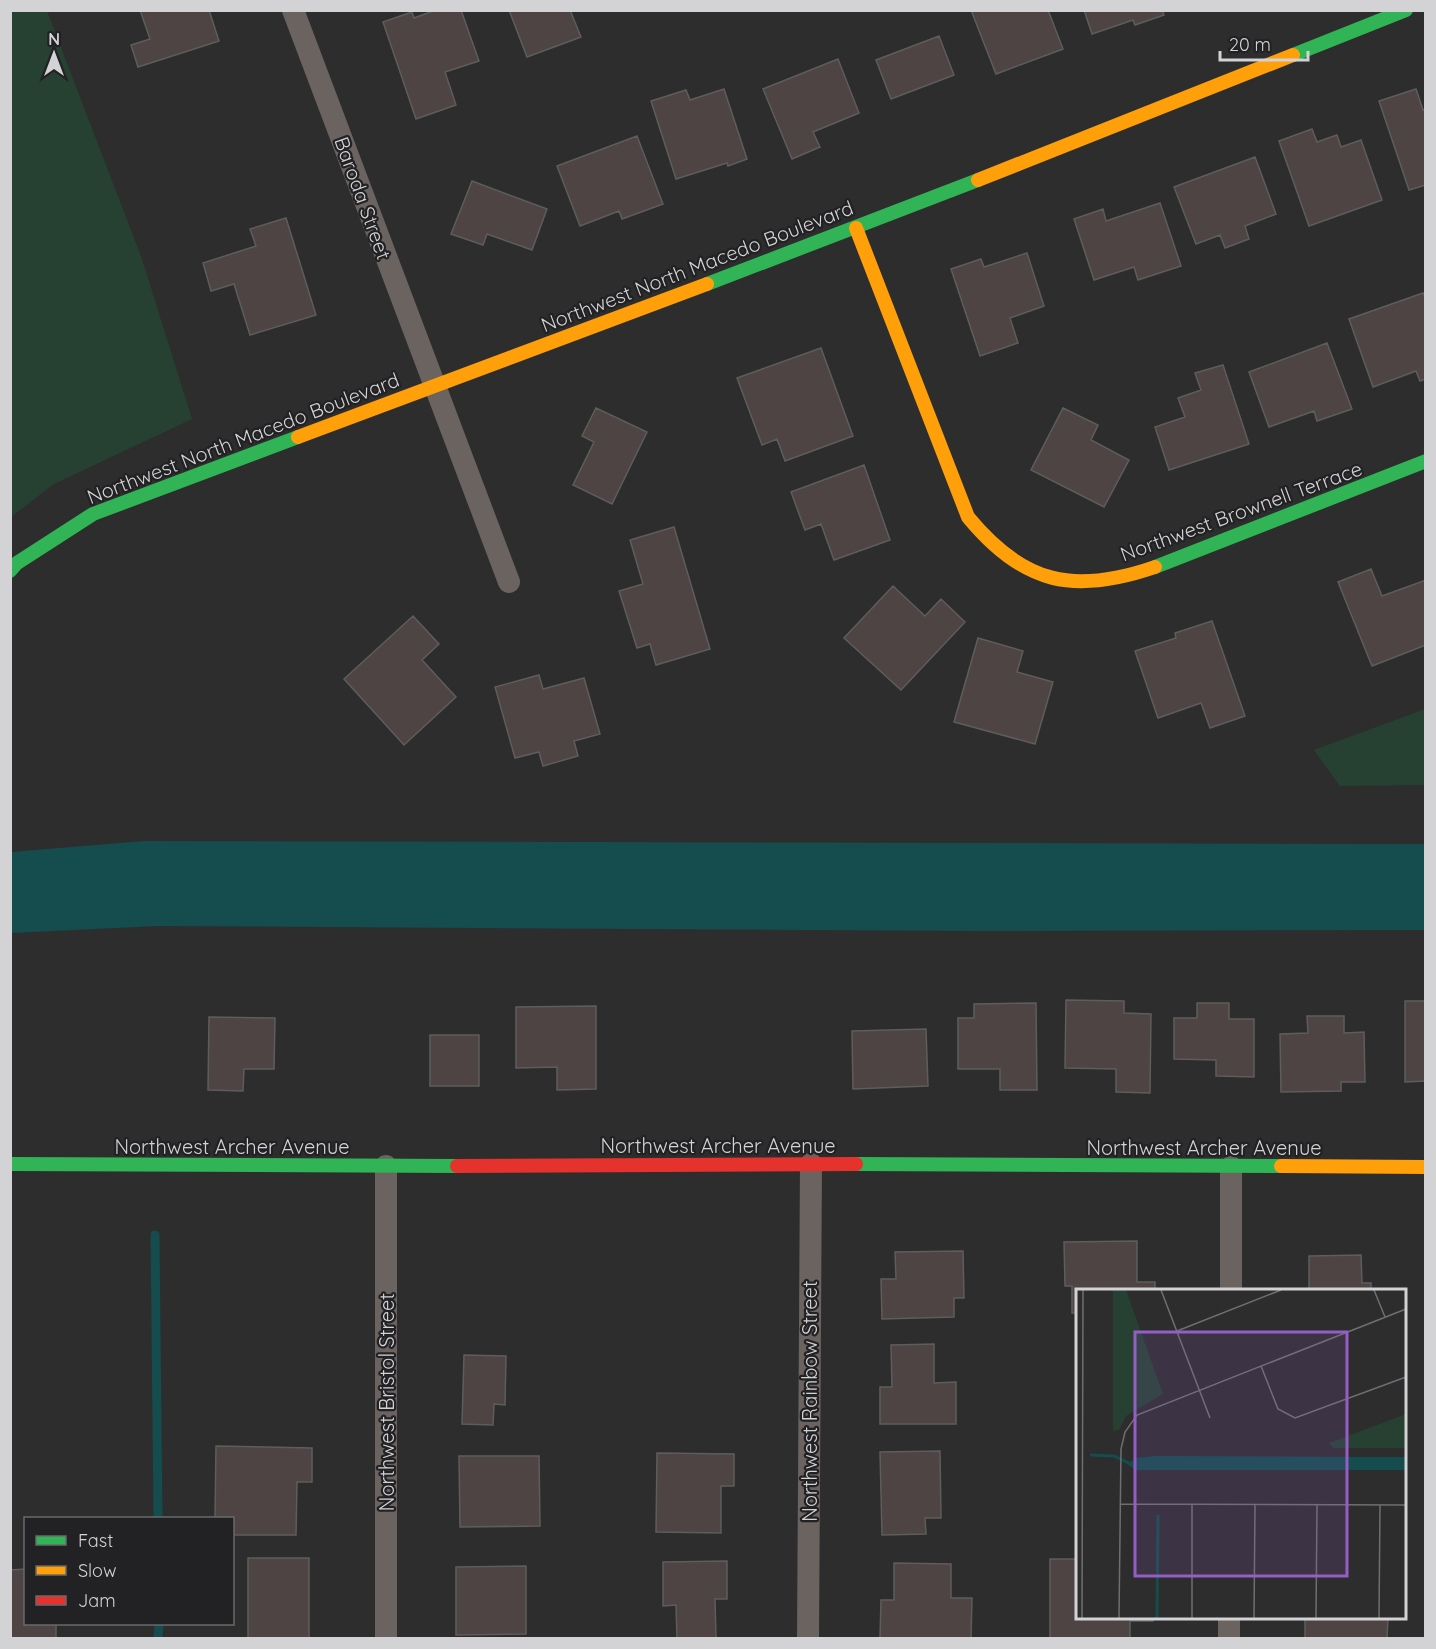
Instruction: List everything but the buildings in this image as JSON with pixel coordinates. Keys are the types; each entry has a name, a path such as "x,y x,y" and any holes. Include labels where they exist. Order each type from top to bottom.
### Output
{"street":[{"name":"Baroda Street","path":"293,10 509,582"},
{"name":"Northwest North Macedo Boulevard","path":"10,572 17,563 93,514 856,228 1406,10"},
{"name":"Northwest Brownell Terrace","path":"856,228 968,517 982,536 1000,553 1014,563 1036,573 1082,582 1104,581 1137,573 1260,528 1425,461"},
{"name":"Northwest Archer Avenue","path":"10,1164 1425,1167"},
{"name":"Northwest Rainbow Street","path":"808,1638 811,1164"},
{"name":"Northwest Bristol Street","path":"386,1166 386,1638"},
{"path":"1231,1289 1232,1167"},
{"path":"1229,1619 1229,1638"}],"green space":[{"path":"11,10 47,11 142,259 192,419 54,484 11,517"},
{"path":"1425,709 1425,785 1340,786 1314,750"}],"water":[{"path":"144,841 1425,844 1425,930 977,931 158,926 11,933 11,852"}],"waterway":[{"path":"155,1235 158,1517"},
{"path":"158,1638 159,1625"}],"traffic: fast":[{"path":"1293,55 1406,10"},
{"path":"707,284 978,180"},
{"path":"10,571 17,563 93,514 298,437"},
{"path":"1155,567 1426,461"},
{"path":"10,1164 457,1166"},
{"path":"856,1164 1281,1166"}],"traffic: slow":[{"path":"978,180 1293,55"},
{"path":"856,228 968,517 1009,557 1030,570 1052,578 1075,581 1099,580 1126,576 1155,567"},
{"path":"298,437 707,284"},
{"path":"1281,1166 1426,1167"}],"traffic: jam":[{"path":"457,1166 856,1164"}]}
